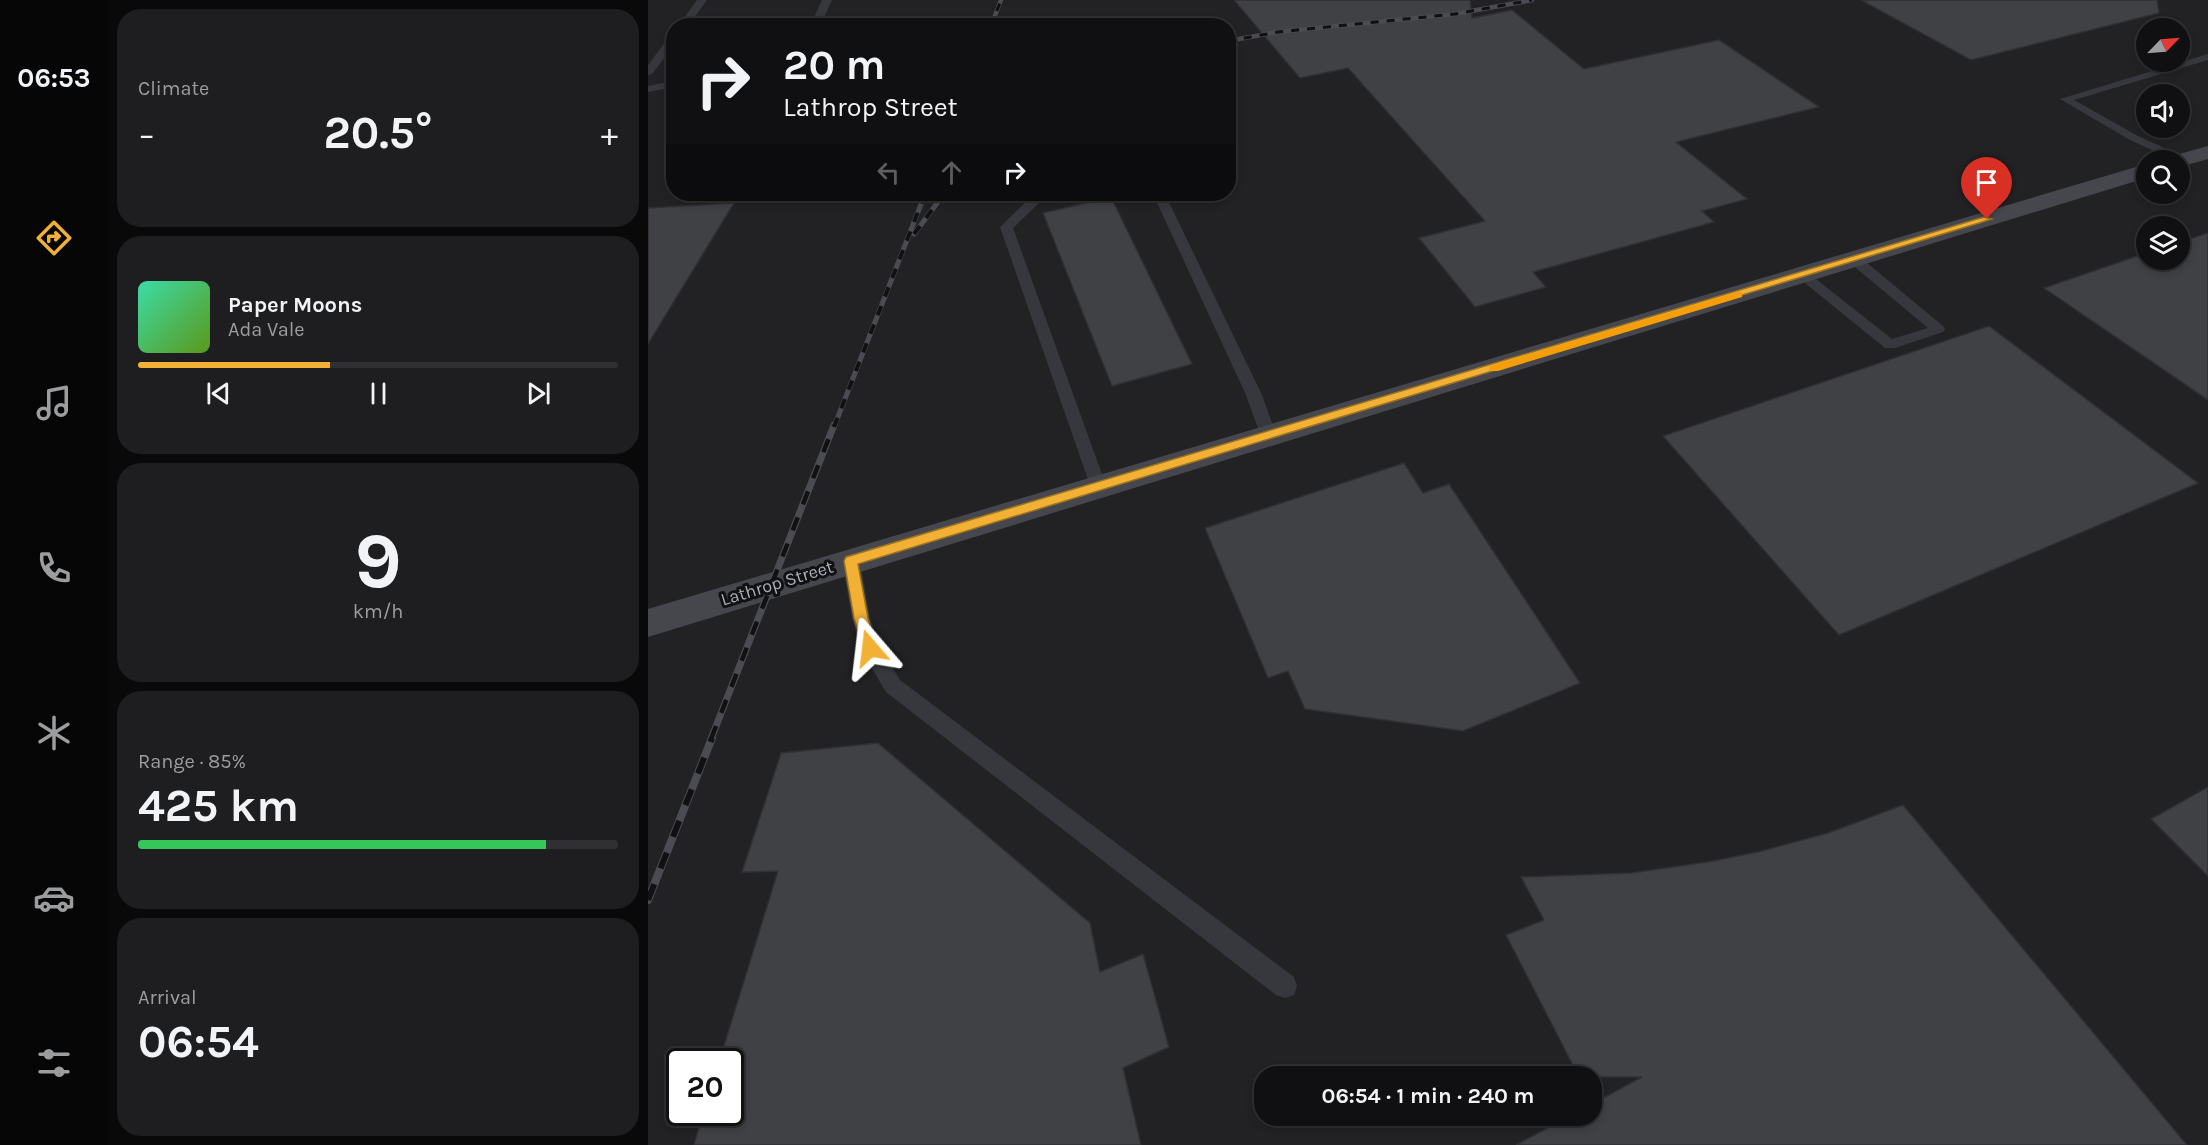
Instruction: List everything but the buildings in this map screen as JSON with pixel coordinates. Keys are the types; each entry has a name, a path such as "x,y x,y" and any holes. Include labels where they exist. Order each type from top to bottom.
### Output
{"street":[{"path":"2190,158 2208,152"},
{"name":"Lathrop Street","path":"648,623 2136,174"}],"lane":[{"path":"689,18 702,0"},
{"path":"818,18 827,0"},
{"path":"648,72 666,48"},
{"path":"2159,150 2065,99 2208,57"},
{"path":"648,89 666,86"},
{"path":"1034,201 1006,227 1099,488"},
{"path":"1162,201 1254,395 1269,437"},
{"path":"1802,275 1890,345 1938,329 1855,260"},
{"path":"851,561 861,618 870,648 893,686 1286,986"}],"shaded area":[{"path":"648,0 2208,0 2208,1145 648,1145"}],"railway":[{"path":"994,18 1001,0"},
{"path":"1236,40 1278,32 1455,14 1532,0"},
{"path":"834,427 922,201"},
{"path":"914,234 939,201"},
{"path":"711,739 834,425"},
{"path":"648,900 712,738"}],"slow traffic":[{"path":"1494,369 1738,295"}],"route":[{"path":"870,648 861,618 851,561 1987,219"}]}
